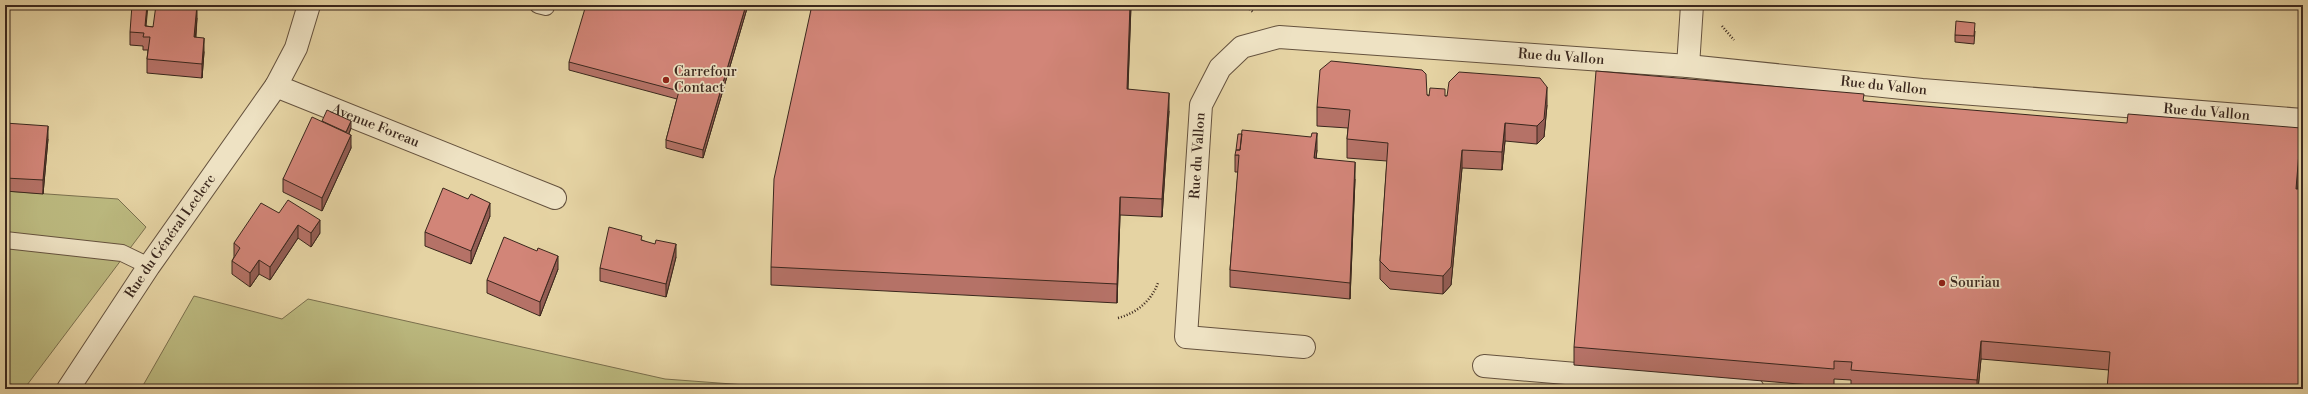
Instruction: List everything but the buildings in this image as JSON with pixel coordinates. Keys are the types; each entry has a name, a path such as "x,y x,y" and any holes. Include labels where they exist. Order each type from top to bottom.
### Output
{"street":[{"path":"276,86 296,48 309,5"},
{"path":"1688,66 1692,5"},
{"name":"Rue du Vallon","path":"1304,347 1186,338 1201,104 1220,68 1242,47 1278,37 1688,66 1922,90 2303,120"},
{"name":"Avenue Foreau","path":"276,86 555,198"},
{"name":"Rue du Général Leclerc","path":"68,389 149,266 276,86"},
{"path":"1484,366 1753,389"}],"lane":[{"path":"5,240 122,253 149,266"}],"path":[{"path":"5,382 19,389"}],"shaded area":[{"path":"5,191 118,199 146,227 24,389 5,389"},
{"path":"194,296 282,319 308,299 665,379 799,389 141,389"}],"place":[{"name":"Carrefour Contact","path":"666,80"},
{"name":"Souriau","path":"1942,283"}]}
